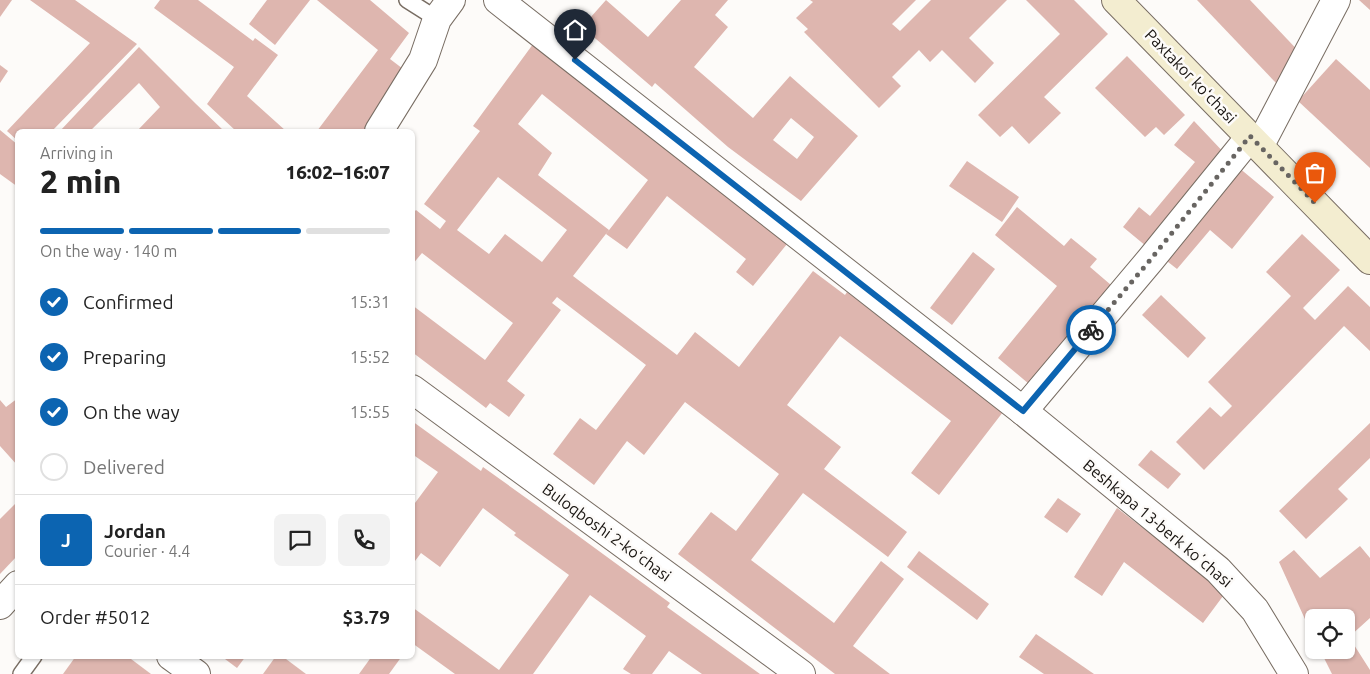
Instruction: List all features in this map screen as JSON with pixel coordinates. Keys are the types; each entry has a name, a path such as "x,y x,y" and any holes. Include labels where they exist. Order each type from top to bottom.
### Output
{"main road":[{"name":"Paxtakor koʻchasi","path":"1116,0 1370,260"}],"street":[{"name":"Beshkapa 13-berk koʼchasi","path":"498,0 1023,411 1218,570 1255,610 1294,674"},
{"path":"1023,411 1151,259 1255,141 1336,0"},
{"path":"379,129 423,60 444,9"},
{"name":"Buloqboshi 2-koʻchasi","path":"415,391 801,674"},
{"path":"0,605 15,588"},
{"path":"175,659 196,674"}],"lane":[{"path":"407,0 444,9"},
{"path":"21,674 32,659"}],"building":[{"path":"0,0 12,0 0,17"},
{"path":"30,0 75,0 137,44 54,129 15,129 15,138 7,131 90,43"},
{"path":"160,0 198,0 253,41 255,38 278,55 247,96 284,129 234,129 207,104 234,67 154,8"},
{"path":"267,0 310,0 275,45 249,24"},
{"path":"317,0 370,0 409,33 390,59 411,75 370,129 319,129 378,50"},
{"path":"606,0 648,37 681,0 728,0 715,15 728,27 694,67 753,118 790,76 858,136 801,201 728,147 655,83 652,87 582,27","holes":["791,118 814,137 797,159 773,140"]},
{"path":"810,0 916,0 892,24 900,31 931,0 1007,0 969,38 994,63 975,83 942,50 930,62 919,50 892,77 901,86 879,108 804,32 808,29 796,18 813,2"},
{"path":"1026,0 1074,0 1108,34 1044,97 1061,113 1029,144 1012,126 1000,137 978,115 1060,34"},
{"path":"1197,0 1250,0 1305,58 1277,84"},
{"path":"1359,0 1370,0 1370,10"},
{"path":"536,40 670,152 787,244 753,286 736,272 746,259 667,196 627,249 606,234 648,180 542,94 518,124 552,153 538,175 609,230 573,276 677,355 695,332 739,367 813,271 845,295 847,292 1003,412 939,495 911,473 951,421 840,336 787,405 841,447 824,469 907,532 888,557 803,493 751,560 834,623 881,561 904,579 853,646 890,674 835,674 678,554 711,512 736,531 779,474 685,402 644,455 627,441 594,485 553,454 580,418 596,430 646,365 557,297 552,303 561,310 507,381 525,395 509,417 490,403 486,408 415,354 415,307 485,360 513,323 422,253 415,261 415,211 440,229 446,221 424,204 480,131 473,126","holes":["498,177 567,230 542,262 505,234 489,254 457,230"]},
{"path":"139,47 222,129 139,129 160,107 139,83 92,129 62,129"},
{"path":"1127,56 1185,115 1164,135 1156,127 1145,137 1095,88"},
{"path":"1336,59 1370,90 1370,168 1298,101"},
{"path":"0,65 8,71 0,83"},
{"path":"1194,121 1228,157 1152,251 1123,227 1139,207 1150,216 1195,162 1174,145"},
{"path":"0,130 15,142 15,185 0,174"},
{"path":"967,161 1019,197 1002,222 949,186"},
{"path":"1238,167 1274,197 1232,249 1210,230 1177,269 1163,258"},
{"path":"1017,207 1064,246 1071,238 1097,259 1090,267 1111,285 1029,384 998,358 1057,286 995,235"},
{"path":"1302,234 1340,270 1303,308 1315,320 1348,286 1370,307 1370,351 1344,326 1204,470 1176,442 1210,407 1221,417 1232,406 1208,382 1291,296 1266,272"},
{"path":"973,252 995,269 952,325 930,308"},
{"path":"1161,295 1206,338 1188,358 1142,315"},
{"path":"0,400 6,407 15,400 15,463 0,446"},
{"path":"415,423 481,471 483,467 536,505 670,603 667,607 760,674 702,674 669,651 652,674 631,674 623,669 646,636 590,595 533,674 455,674 415,645 415,609 499,670 569,575 514,535 516,533 483,508 440,567 421,553 415,561 415,503 438,472 415,456"},
{"path":"1370,423 1370,458 1338,489 1348,499 1306,539 1279,511"},
{"path":"1151,450 1181,474 1168,489 1138,465"},
{"path":"1058,498 1081,514 1067,533 1044,517"},
{"path":"15,504 15,558 0,574 0,519"},
{"path":"1117,508 1226,592 1203,623 1124,562 1102,596 1074,577"},
{"path":"1360,546 1370,558 1370,618 1355,632 1355,609 1305,609 1305,619 1279,562 1294,550 1320,578"},
{"path":"919,551 989,604 977,620 907,567"},
{"path":"1036,634 1094,674 1044,674 1019,657"},
{"path":"1355,646 1370,670 1370,674 1332,674 1324,659 1355,659"},
{"path":"74,659 131,659 151,674 63,674"},
{"path":"225,659 244,659 237,668"},
{"path":"274,659 286,659 306,674 263,674"},
{"path":"370,659 400,659 389,674 359,674"}],"way so far":[{"path":"1091,330 1250,136 1315,203"}],"route":[{"path":"575,60 1023,411 1091,330"}]}
